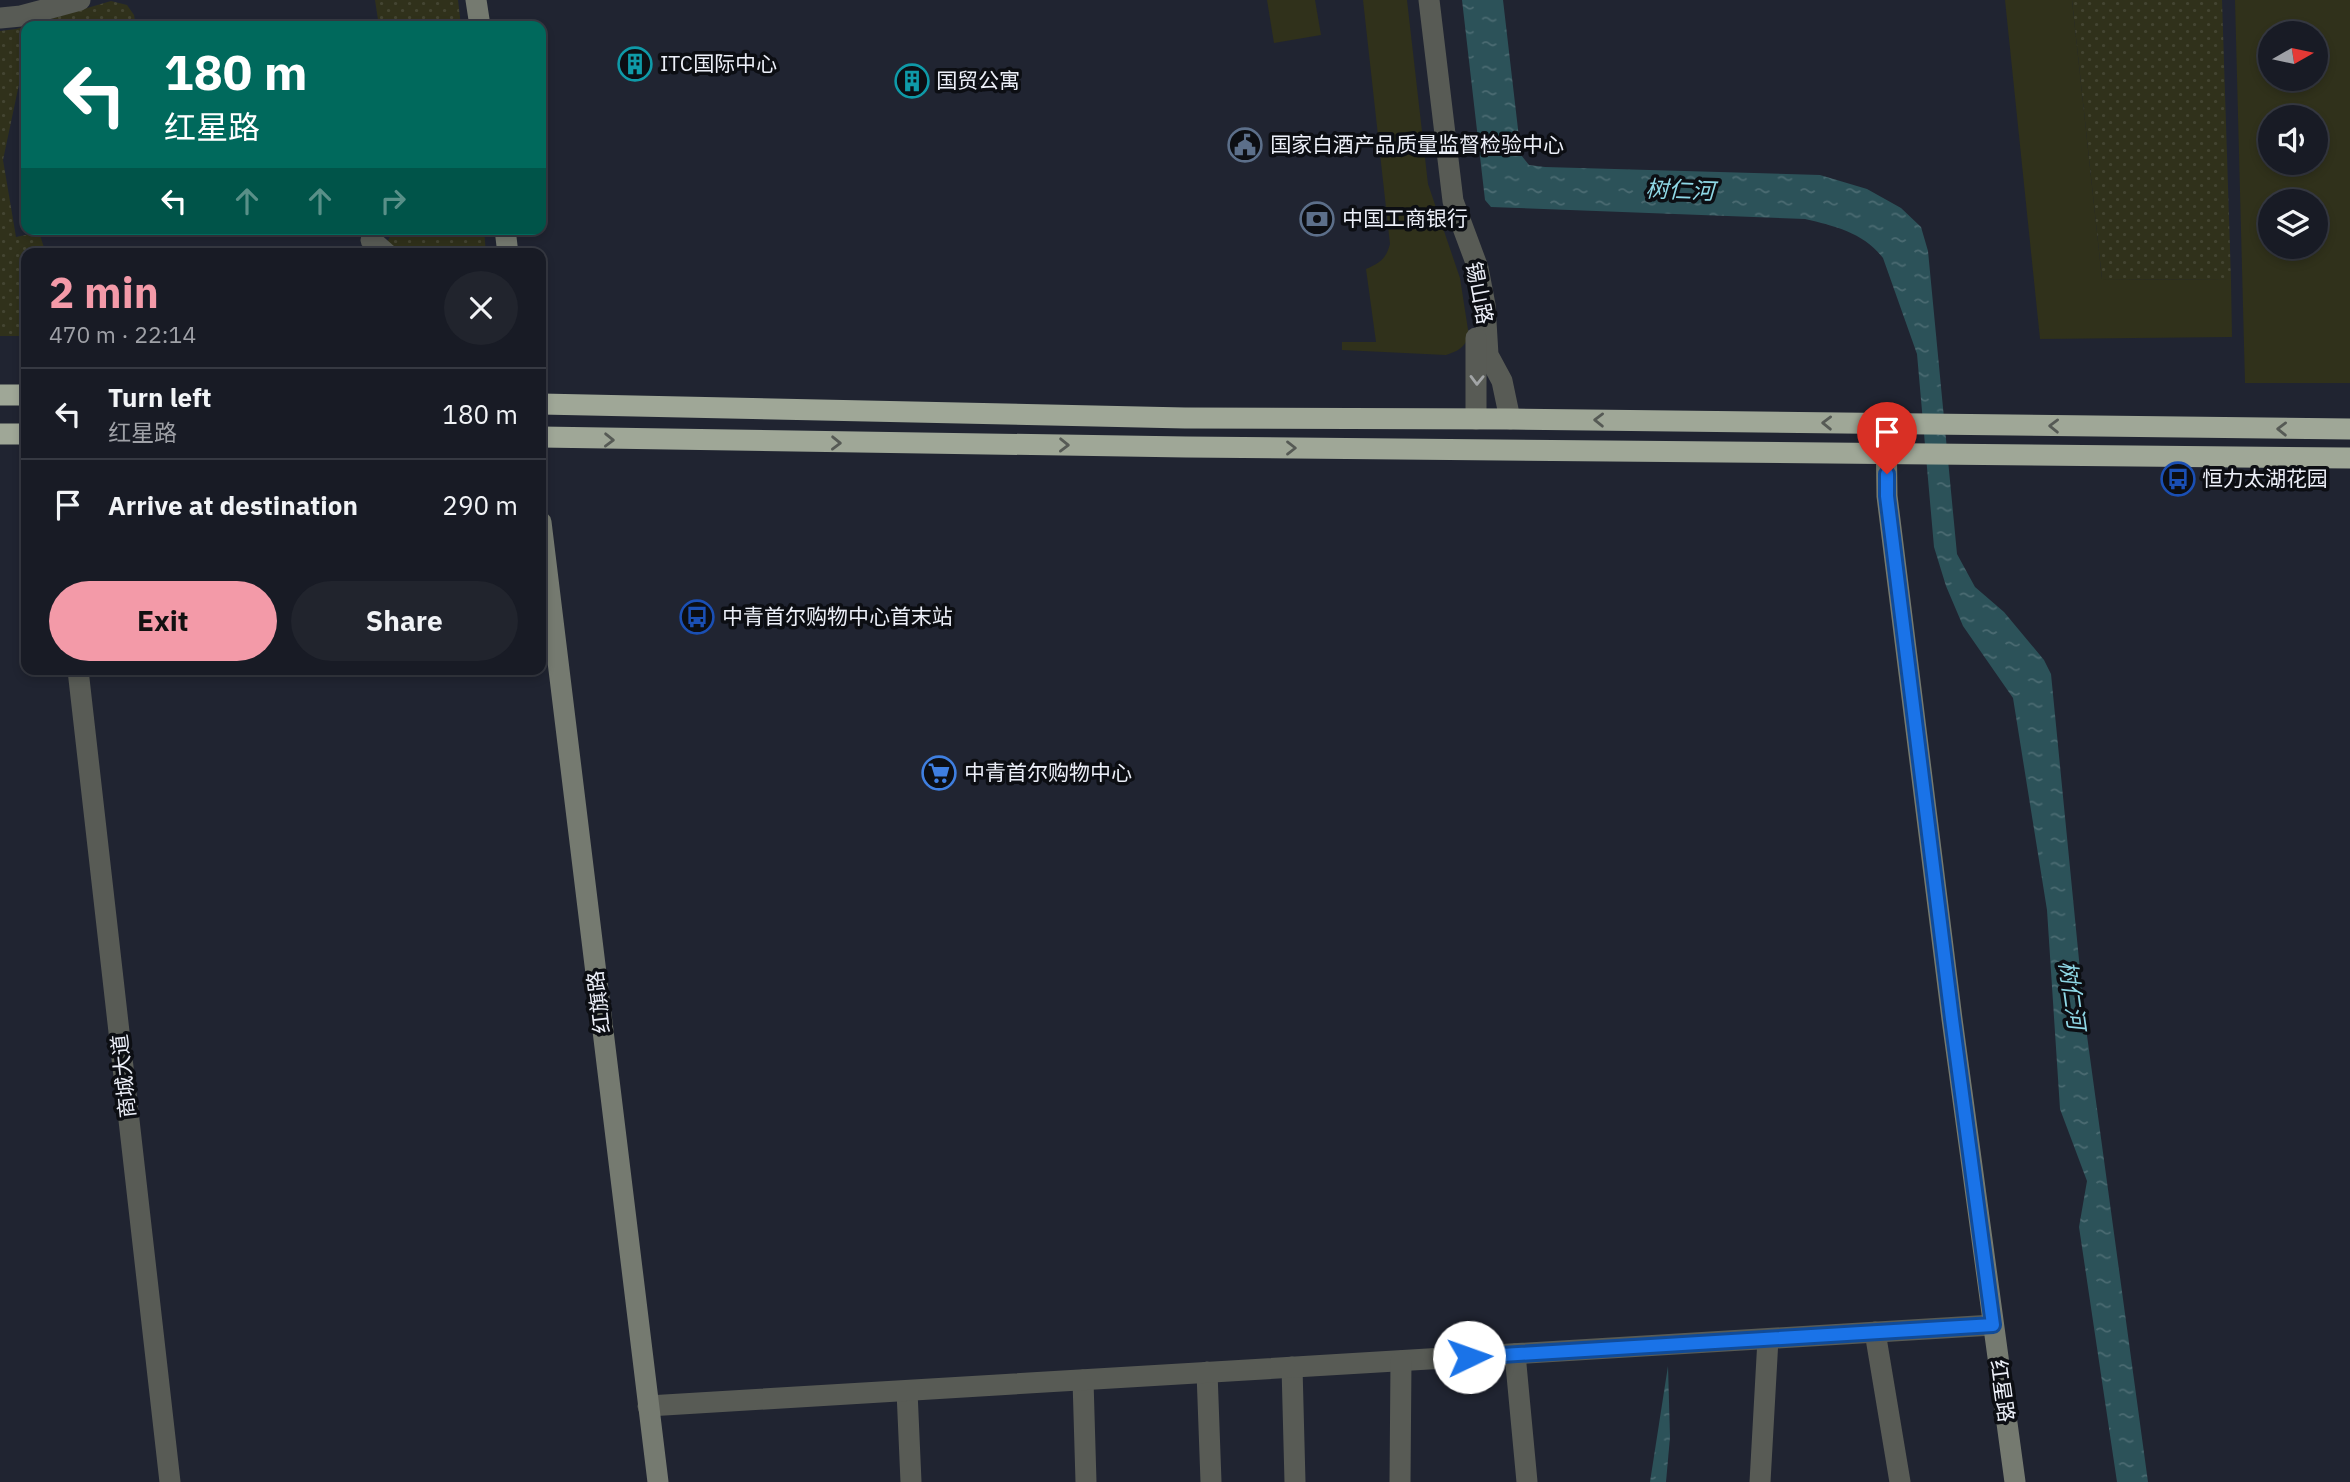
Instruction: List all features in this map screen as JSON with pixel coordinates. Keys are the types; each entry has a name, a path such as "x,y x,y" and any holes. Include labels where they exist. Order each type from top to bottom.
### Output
{"highway":[{"path":"0,395 21,395"},
{"path":"546,404 1185,418 2346,428"},
{"path":"0,434 21,434"},
{"path":"546,438 2347,459"}],"street":[{"path":"0,18 21,16 80,0"},
{"path":"476,0 479,21"},
{"name":"锡山路","path":"1418,0 1441,202 1466,264 1476,303 1476,419"},
{"name":"锡山路","path":"1429,0 1453,201 1478,268 1485,305 1488,355 1502,381 1510,419"},
{"name":"红星路","path":"1886,424 1887,496 1952,1019 2015,1482"},
{"name":"红旗路","path":"546,563 658,1482"},
{"name":"商城大道","path":"79,675 170,1482"},
{"path":"648,1406 1993,1325"},
{"path":"1875,1332 1900,1482"},
{"path":"1760,1482 1768,1339"},
{"path":"1515,1354 1527,1482"},
{"path":"1400,1482 1401,1361"},
{"path":"1292,1367 1296,1482"},
{"path":"1207,1372 1211,1482"},
{"path":"1083,1380 1086,1482"},
{"path":"907,1391 911,1482"}],"shaded area":[{"path":"375,0 458,0 460,21 378,21"},
{"path":"1267,0 1315,0 1321,35 1274,43"},
{"path":"1363,0 1407,0 1428,184 1460,278 1469,336 1460,348 1446,355 1342,350 1342,342 1376,342 1366,269 1382,260 1390,244"},
{"path":"2005,0 2072,0 2102,279 2231,280 2232,337 2040,339"},
{"path":"2072,0 2222,0 2231,280 2102,279"},
{"path":"2235,0 2350,0 2350,383 2245,383"},
{"path":"111,1 127,5 135,21 43,21"},
{"path":"21,28 21,75 3,160 16,237 40,235 44,248 21,248 21,336 0,336 0,31"},
{"path":"391,235 484,235 486,248 384,248"}],"water":[{"name":"树仁河","path":"1462,0 1503,0 1521,155 1529,165 1820,175 1867,189 1901,208 1921,227 1928,251 1957,554 1975,587 2004,612 2044,660 2051,674 2085,1021 2148,1482 2117,1482 2079,1227 2087,1181 2060,1109 2047,910 2013,698 1963,626 1946,586 1934,547 1917,354 1883,258 1858,237 1805,219 1491,207 1485,200"},
{"path":"1668,1366 1670,1437 1666,1482 1650,1482"}],"place":[{"name":"ITC国际中心","path":"635,64"},
{"name":"国贸公寓","path":"912,81"},
{"name":"国家白酒产品质量监督检验中心","path":"1245,145"},
{"name":"中国工商银行","path":"1317,219"},
{"name":"恒力太湖花园","path":"2178,479"},
{"name":"中青首尔购物中心首末站","path":"697,617"},
{"name":"中青首尔购物中心","path":"939,773"}],"route":[{"path":"1469,1357 1993,1325 1952,1019 1887,496 1887,474"}]}
